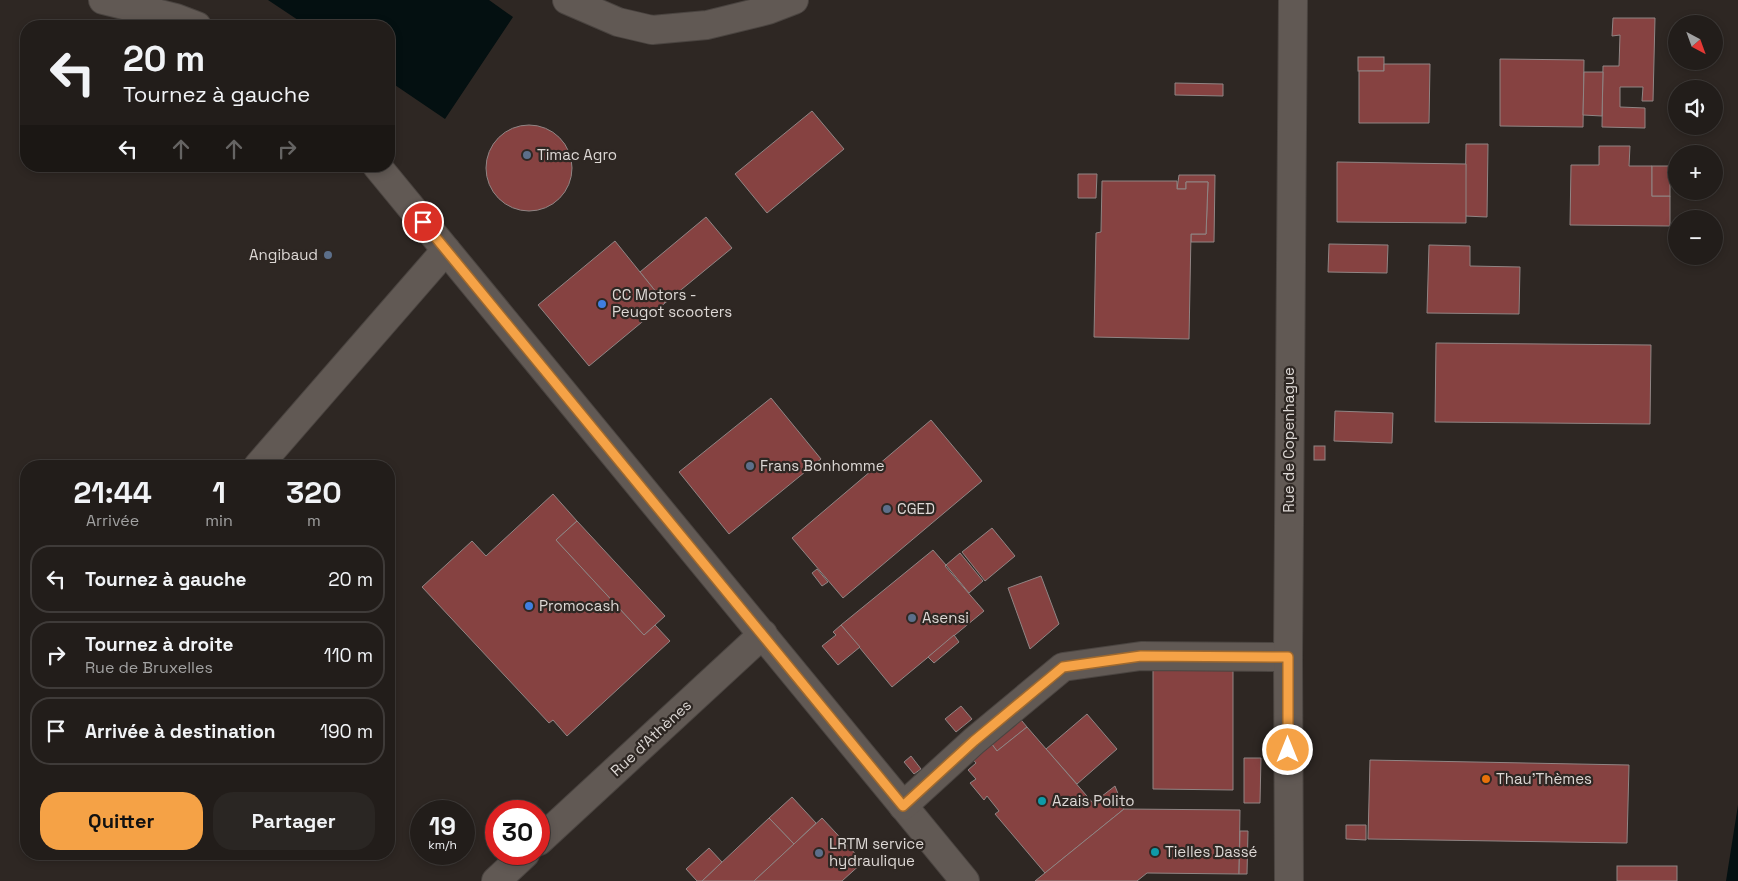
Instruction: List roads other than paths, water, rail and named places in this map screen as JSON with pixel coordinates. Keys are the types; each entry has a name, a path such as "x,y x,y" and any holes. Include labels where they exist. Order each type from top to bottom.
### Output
{"street":[{"path":"103,0 181,20"},
{"path":"567,0 618,22 652,30 707,25 768,10 794,0"},
{"name":"Rue de Copenhague","path":"1289,881 1288,657 1293,0"},
{"path":"382,172 965,881"},
{"path":"263,460 446,250"},
{"name":"Rue d'Athènes","path":"550,831 762,634"},
{"path":"903,806 974,741 1063,667 1141,656 1288,657"},
{"path":"496,881 513,865"}],"place":[{"name":"Timac Agro","path":"527,155"},
{"name":"Angibaud","path":"328,255"},
{"name":"CC Motors - Peugot scooters","path":"602,304"},
{"name":"Frans Bonhomme","path":"750,466"},
{"name":"CGED","path":"887,509"},
{"name":"Promocash","path":"529,606"},
{"name":"Asensi","path":"912,618"},
{"name":"Thau'Thèmes","path":"1486,779"},
{"name":"Azais Polito","path":"1042,801"},
{"name":"Tielles Dassé","path":"1155,852"},
{"name":"LRTM service hydraulique","path":"819,853"}]}
